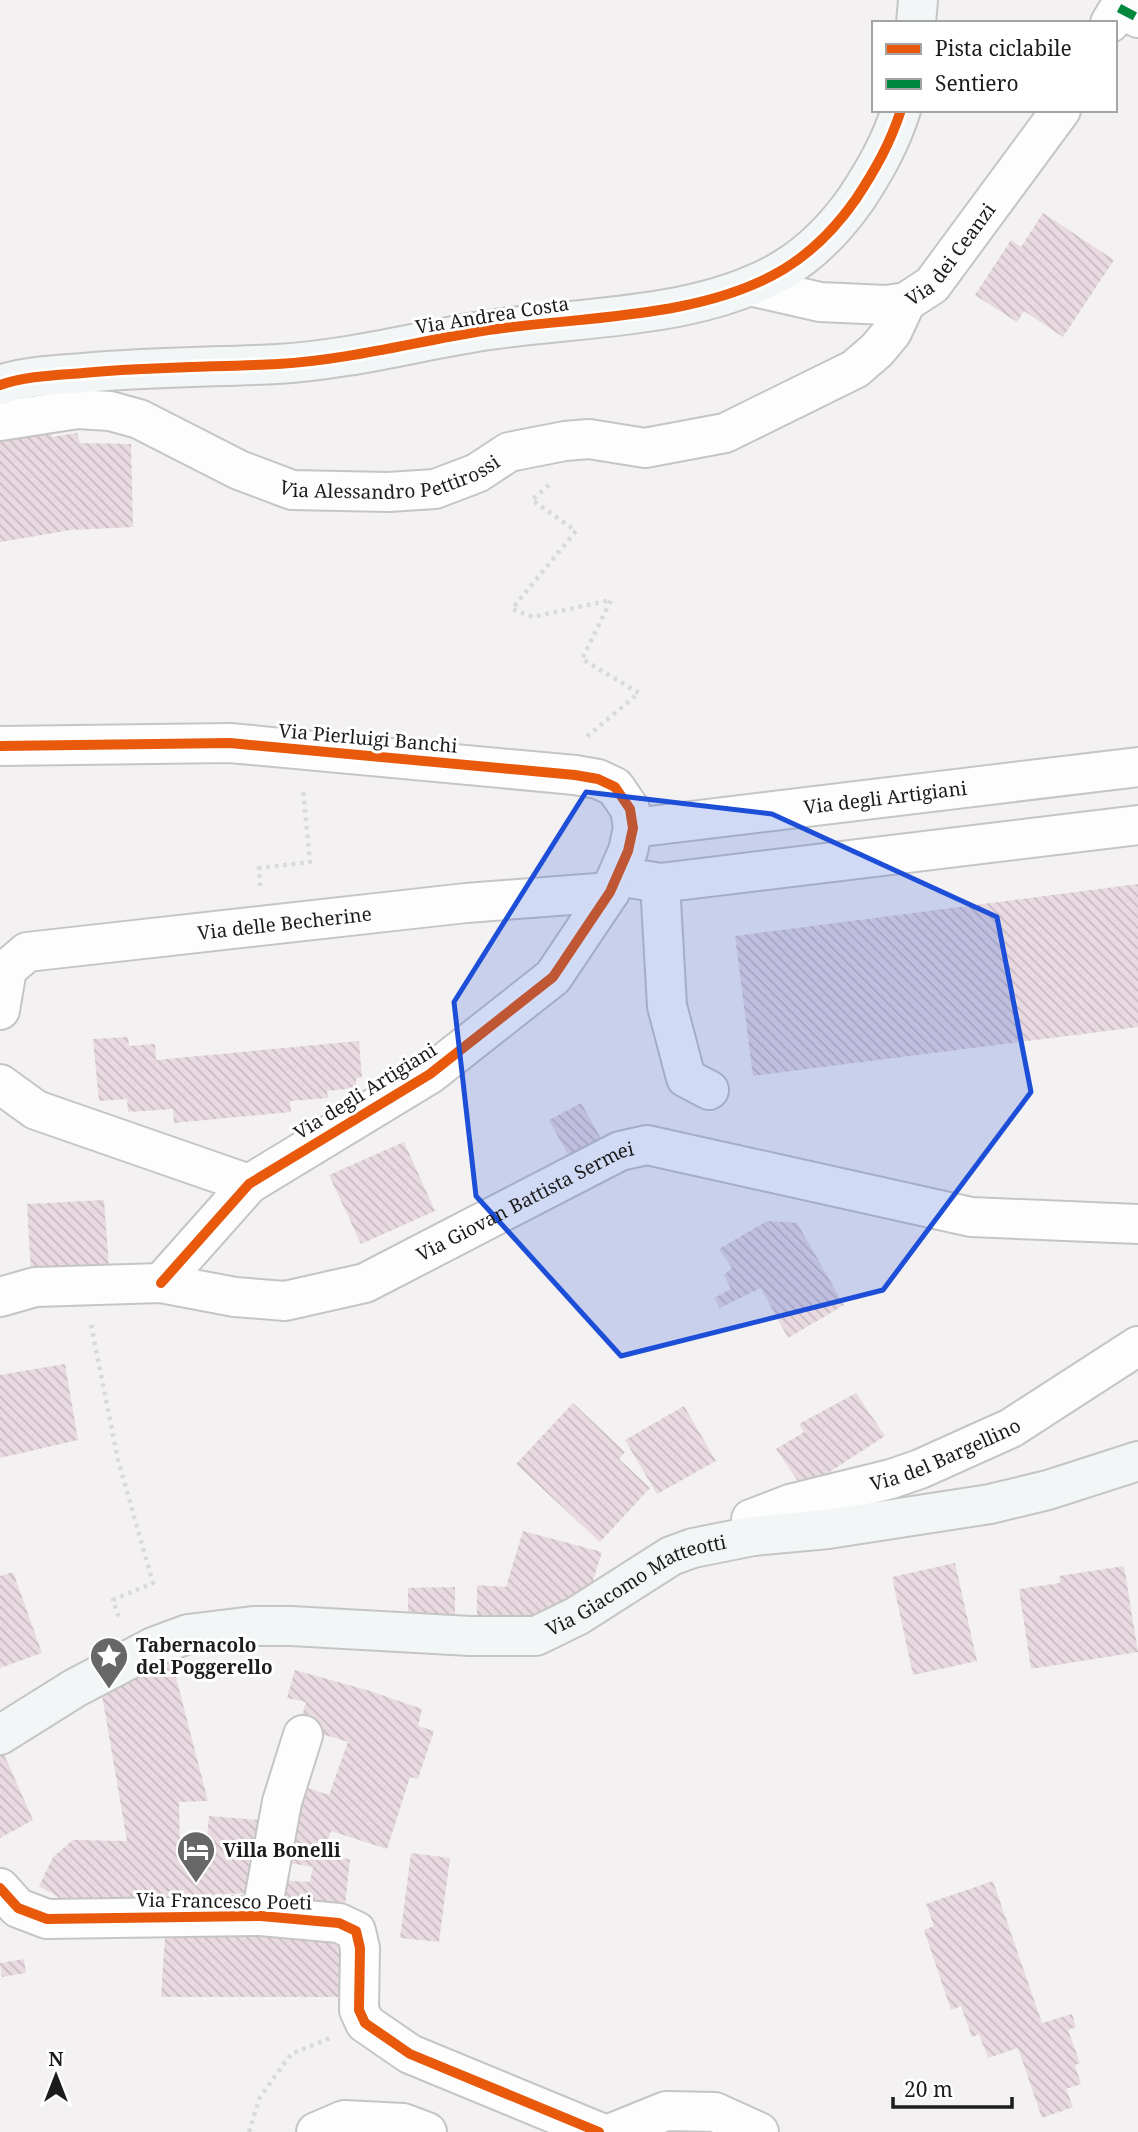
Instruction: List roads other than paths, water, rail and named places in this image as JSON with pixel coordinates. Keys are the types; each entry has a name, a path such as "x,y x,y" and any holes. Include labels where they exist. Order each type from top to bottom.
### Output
{"main road":[{"path":"916,21 918,0"},
{"name":"Via Andrea Costa","path":"0,385 61,374 132,368 281,364 336,359 481,331 663,308 711,299 750,286 784,269 807,252 844,216 877,169 900,112"},
{"name":"Via Giacomo Matteotti","path":"0,1735 75,1688 170,1640 219,1629 290,1626 470,1636 536,1636 577,1616 671,1556 709,1543 828,1529 990,1504 1048,1490 1138,1461"}],"street":[{"path":"1111,21 1119,8 1138,18"},
{"name":"Via dei Ceanzi","path":"750,286 820,302 886,305 906,302 932,285 1060,112"},
{"name":"Via Alessandro Pettirossi","path":"0,421 78,409 110,411 139,419 239,470 292,490 387,492 435,489 477,473 509,452 565,441 589,439 645,448 725,433 855,369 877,350 892,332 906,302"},
{"name":"Via Pierluigi Banchi","path":"0,746 230,743 575,775 598,779 615,787 630,809 633,828"},
{"name":"Via degli Artigiani","path":"633,828 1138,767"},
{"path":"633,828 628,851 614,884 660,883 1138,825"},
{"path":"660,883 667,1006 686,1077 709,1090"},
{"name":"Via degli Artigiani","path":"161,1283 248,1184 430,1074 553,977 614,884"},
{"name":"Via delle Becherine","path":"0,1010 7,969 27,951 614,884"},
{"path":"0,1084 36,1110 248,1184"},
{"name":"Via Giovan Battista Sermei","path":"0,1297 35,1287 161,1283 235,1297 285,1301 365,1283 620,1151 647,1145 971,1217 1138,1224"},
{"name":"Via del Bargellino","path":"753,1536 751,1519 790,1504 891,1479 920,1469 1011,1428 1138,1346"},
{"name":"Via Francesco Poeti","path":"261,1916 282,1802 303,1735"},
{"name":"Via Francesco Poeti","path":"0,1888 18,1908 47,1919 261,1916 339,1923 356,1931 360,1948 359,2010 365,2023 410,2054 599,2132"},
{"path":"614,2132 666,2111 715,2112 759,2132"},
{"path":"316,2132 344,2120 403,2123 427,2132"}],"place":[{"name":"Tabernacolo del Poggerello","path":"109,1690"},
{"name":"Villa Bonelli","path":"196,1884"}]}
